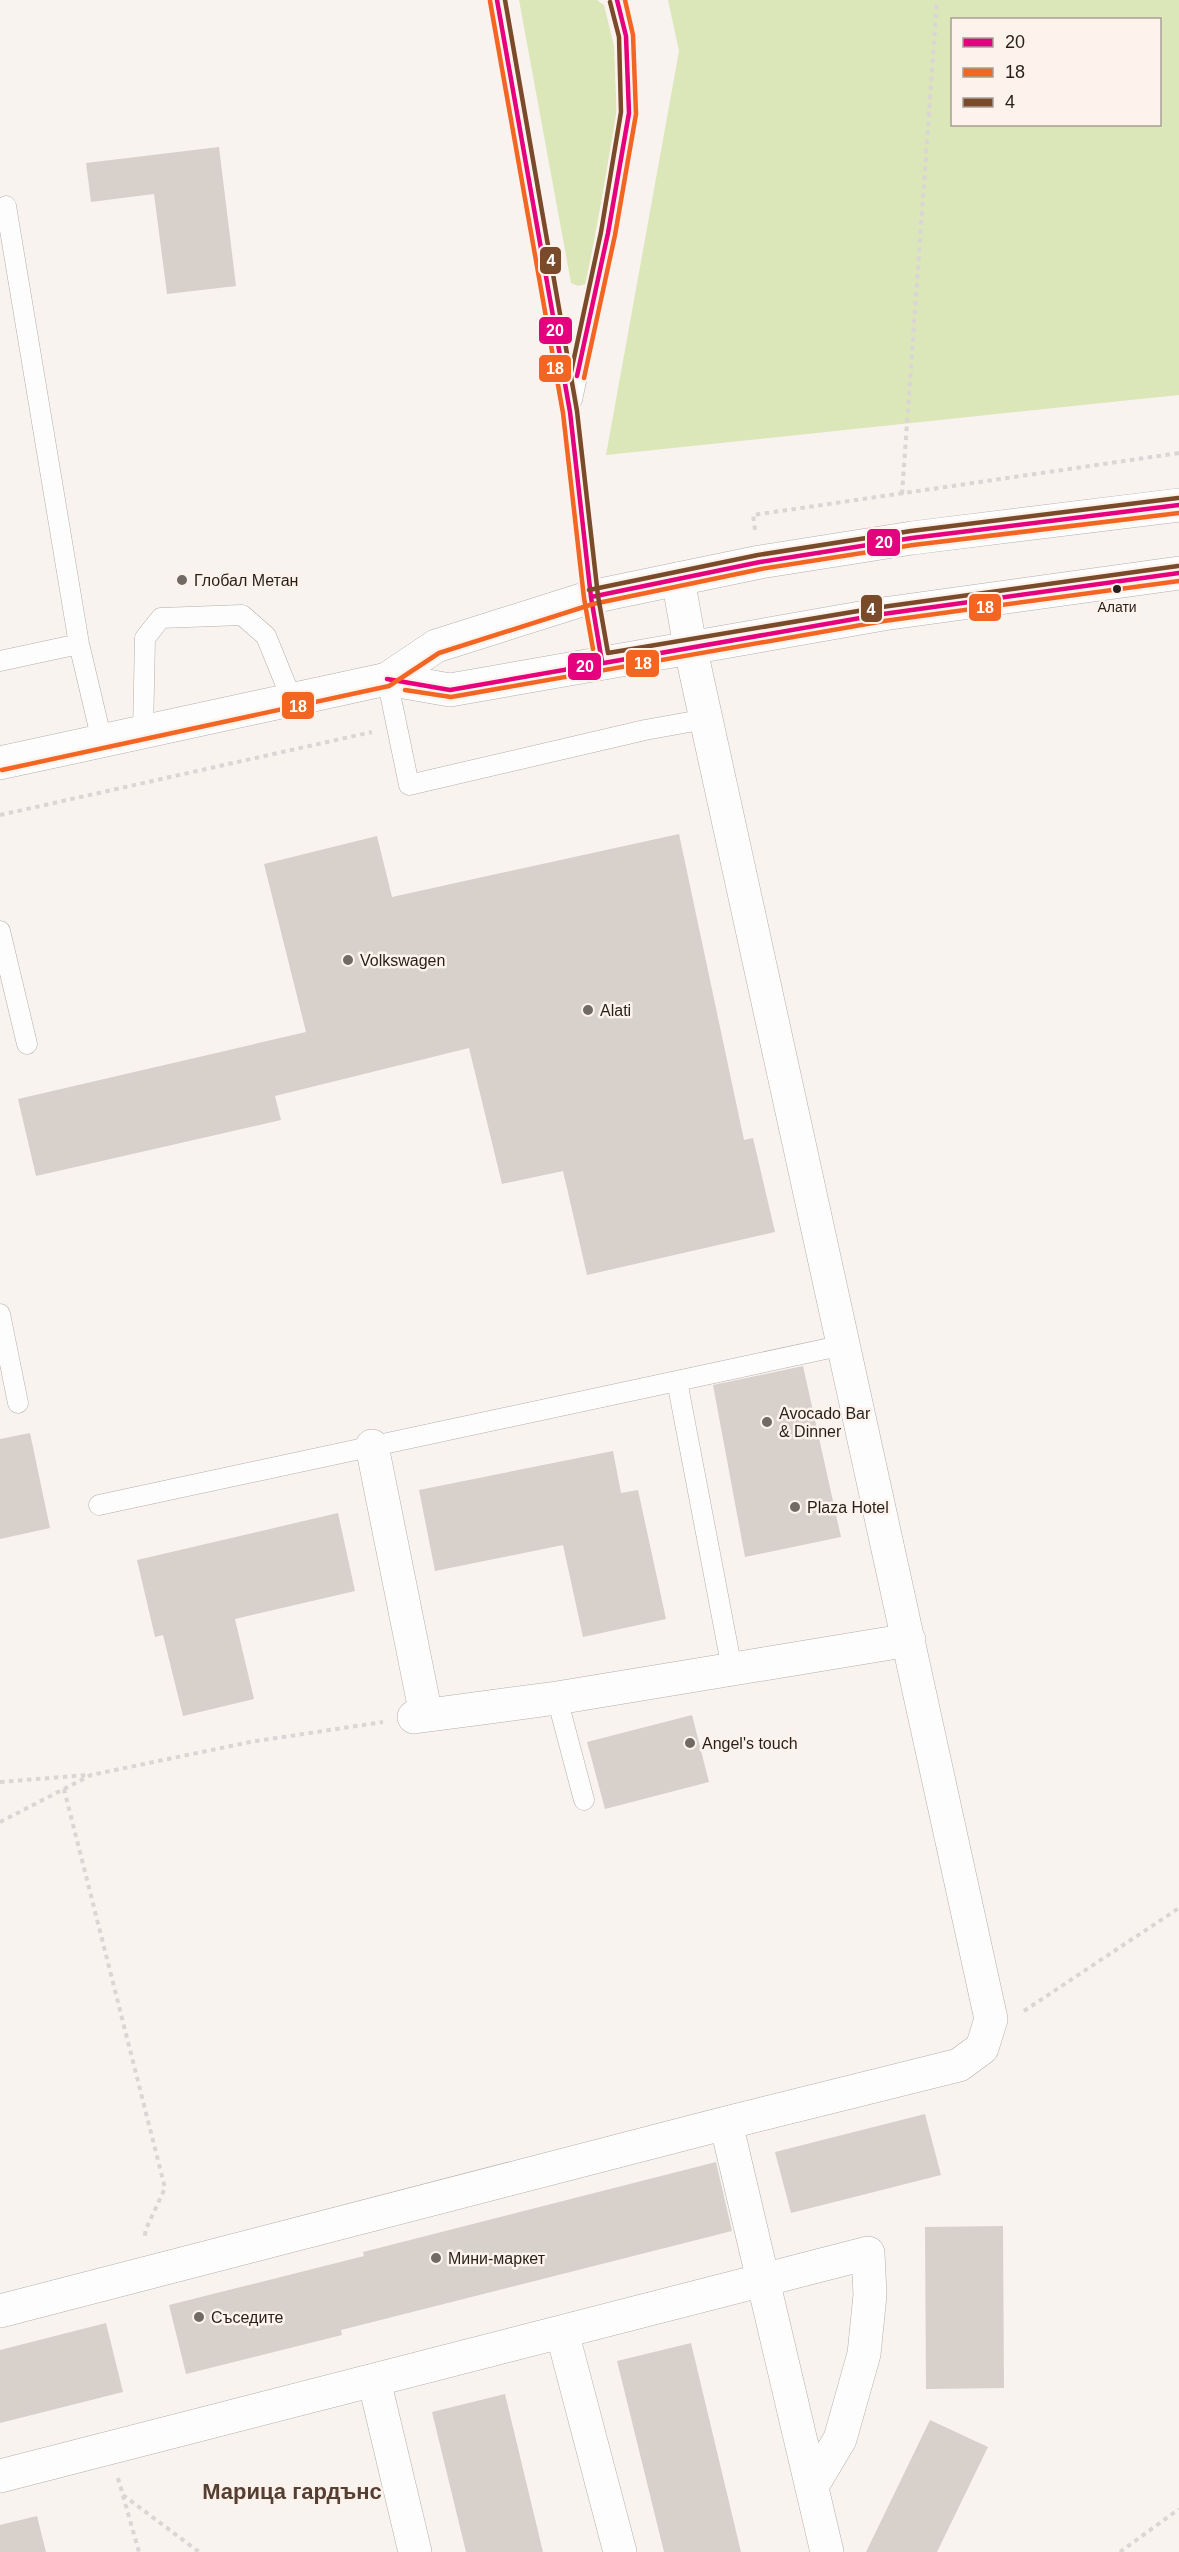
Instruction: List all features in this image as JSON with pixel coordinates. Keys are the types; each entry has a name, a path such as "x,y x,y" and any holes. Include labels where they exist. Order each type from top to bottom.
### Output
{"street":[{"path":"0,763 387,679 436,646 591,597 760,562 912,538 1179,505"},
{"path":"387,679 450,690 690,646 883,614 1179,573"},
{"path":"0,2312 726,2123 959,2065 982,2048 991,2019 690,646 678,579"},
{"path":"372,1446 420,1716 557,1698 909,1640"},
{"path":"726,2123 826,2552"},
{"path":"0,2476 868,2253 870,2295 864,2354 840,2439 812,2486"},
{"path":"562,2332 620,2552"},
{"path":"374,2380 415,2552"}],"lane":[{"path":"497,0 570,412 591,597 602,662"},
{"path":"570,412 608,233 629,113 626,36 617,0"},
{"path":"6,206 79,644 102,741"},
{"path":"143,732 145,638 161,618 242,615 266,636 292,700"},
{"path":"0,661 79,644"},
{"path":"387,679 409,785 645,730 706,719"},
{"path":"0,935 27,1044"},
{"path":"0,1314 18,1403"},
{"path":"99,1504 844,1345"},
{"path":"677,1381 732,1669"},
{"path":"557,1698 584,1800"}],"path":[{"path":"902,494 937,0"},
{"path":"0,1782 91,1775 250,1742 420,1716"},
{"path":"0,1822 91,1775"},
{"path":"64,1789 165,2188 146,2229 136,2276"},
{"path":"991,2019 1023,2012 1179,1908"},
{"path":"109,2448 139,2552"},
{"path":"122,2494 199,2552"},
{"path":"1120,2552 1179,2509"}],"green space":[{"path":"519,0 597,0 604,5 614,46 617,117 586,284 578,286 571,283"},
{"path":"668,0 1179,0 1179,395 606,455 679,51"}],"building":[{"path":"219,147 236,286 167,294 154,194 91,202 86,163"},
{"path":"679,834 744,1140 753,1138 775,1232 587,1275 563,1171 502,1184 469,1048 275,1096 281,1120 36,1176 18,1099 306,1032 264,864 377,836 392,897"},
{"name":"Avocado Bar & Dinner","path":"803,1366 841,1537 745,1557 713,1385"},
{"path":"30,1433 50,1528 0,1539 0,1439"},
{"path":"613,1451 621,1493 638,1490 666,1619 583,1637 563,1545 435,1571 419,1490"},
{"path":"338,1513 355,1591 235,1619 254,1699 183,1716 163,1635 155,1637 137,1560"},
{"path":"692,1715 709,1782 605,1809 587,1742"},
{"path":"925,2114 941,2175 791,2213 775,2152"},
{"path":"716,2162 732,2231 341,2330 342,2335 186,2374 169,2305 364,2256 363,2252"},
{"path":"1003,2226 1004,2388 926,2389 925,2227"},
{"path":"106,2323 123,2392 0,2423 0,2350"},
{"path":"691,2343 741,2552 664,2552 617,2361"},
{"path":"505,2394 543,2552 466,2552 432,2412"},
{"path":"930,2420 988,2447 937,2552 866,2552"},
{"path":"37,2516 46,2552 0,2552 0,2525"}],"transit line":[{"name":"20","path":"497,0 570,412 591,597 602,662"},
{"name":"4","path":"505,0 577,411 598,596 608,653 882,607 1178,566"},
{"name":"20","path":"577,376 608,233 629,113 626,36 617,0"},
{"name":"18","path":"584,378 615,235 636,114 633,35 625,0"},
{"name":"18","path":"490,1 563,413 584,598 593,649"},
{"name":"4","path":"571,372 601,232 621,112 619,37 610,2"},
{"name":"4","path":"589,590 758,555 911,531 1178,498"},
{"name":"20","path":"591,597 760,562 912,538 1179,505"},
{"name":"18","path":"2,770 389,686 439,653 593,604 761,569 913,545 1179,513"},
{"name":"20","path":"387,679 450,690 883,614 1179,573"},
{"name":"18","path":"405,690 451,697 884,621 1179,581"}],"place":[{"name":"Глобал Метан","path":"182,580"},
{"name":"Алати","path":"1117,589"},
{"name":"Volkswagen","path":"348,960"},
{"name":"Alati","path":"588,1010"},
{"name":"Avocado Bar & Dinner","path":"767,1422"},
{"name":"Plaza Hotel","path":"795,1507"},
{"name":"Angel's touch","path":"690,1743"},
{"name":"Мини-маркет","path":"436,2258"},
{"name":"Съседите","path":"199,2317"}],"district":[{"name":"Марица гардънс","path":"292,2491"}]}
